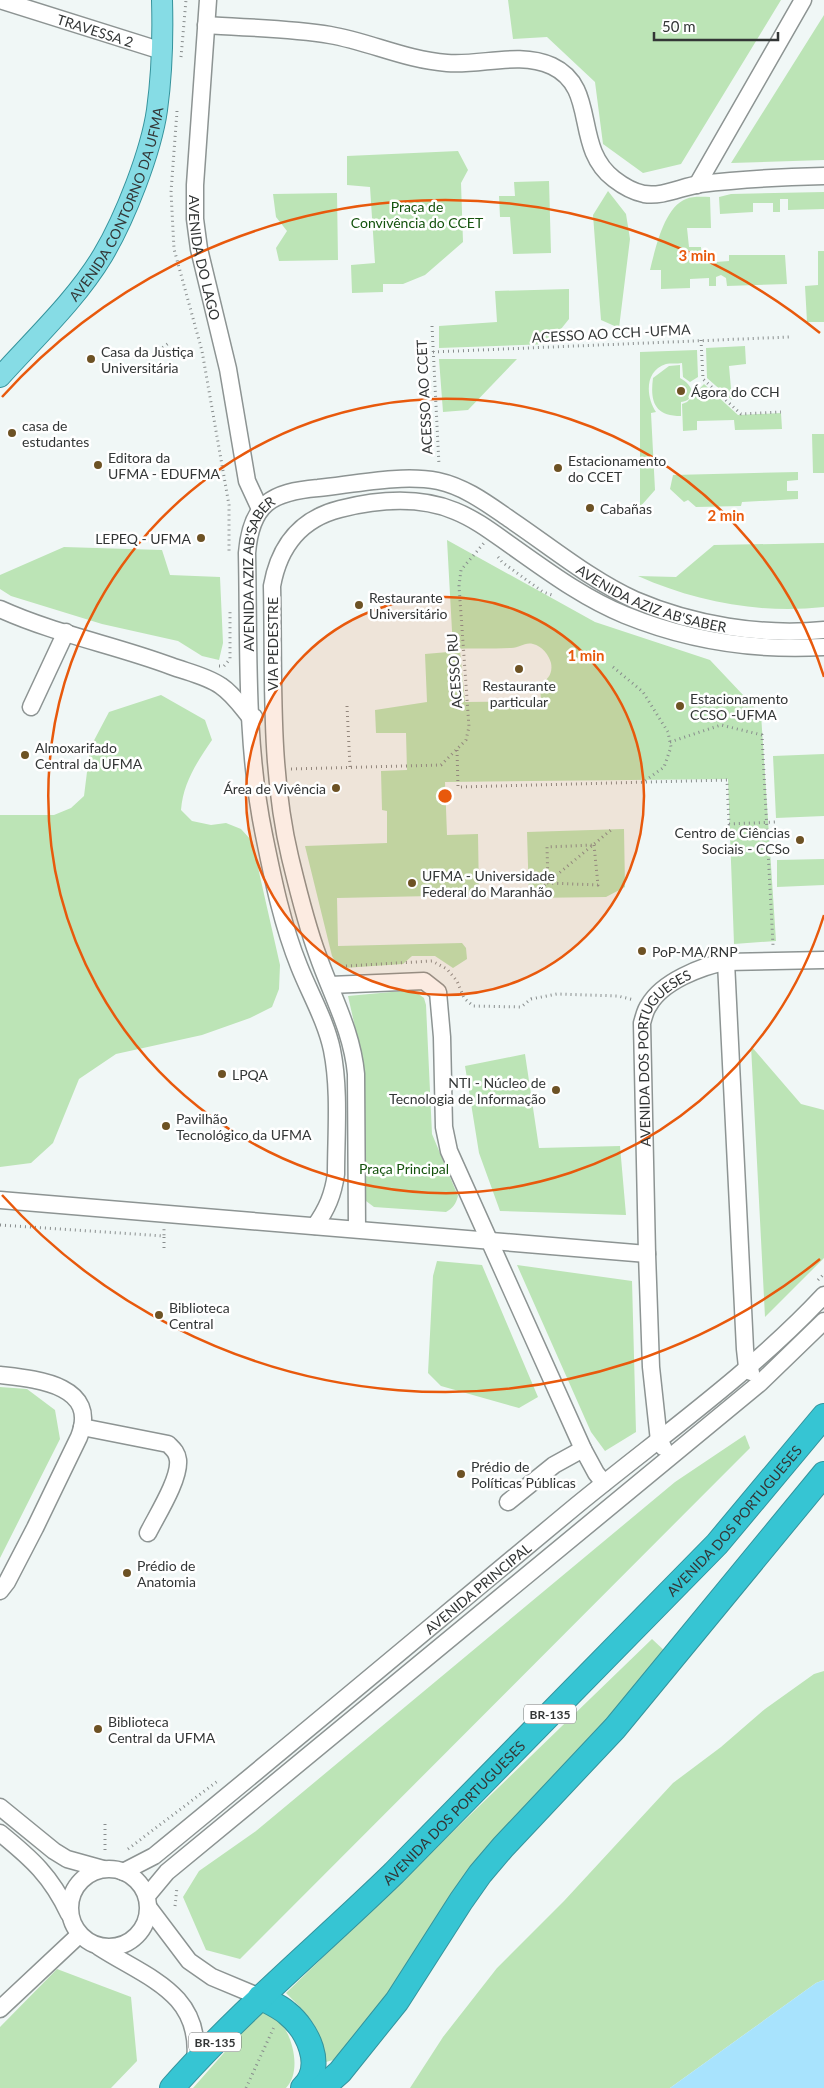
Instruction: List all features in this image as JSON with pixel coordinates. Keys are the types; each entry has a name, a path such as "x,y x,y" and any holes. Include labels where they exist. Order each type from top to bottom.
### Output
{"highway":[{"name":"AVENIDA DOS PORTUGUESES","path":"172,2088 195,2062 260,1997 340,1926 394,1873 710,1551 824,1416"},
{"path":"322,2088 336,2080 397,2001 480,1874 615,1728 824,1474"},
{"path":"260,1997 290,2016 308,2040 314,2066 311,2077 303,2088"}],"main road":[{"name":"AVENIDA CONTORNO DA UFMA","path":"0,377 70,300 103,255 126,210 148,148 157,111 162,51 162,0"}],"street":[{"name":"TRAVESSA 2","path":"0,0 162,51"},
{"name":"AVENIDA DO LAGO","path":"208,0 195,185 195,219 199,249 228,369 247,481 260,509"},
{"path":"697,185 803,0"},
{"path":"206,25 298,30 377,46 402,56 448,63 520,59 537,61 552,66 562,72 576,86 592,152 605,172 636,192 655,194 697,185 824,176"},
{"name":"AVENIDA AZIZ AB'SABER","path":"315,1226 331,1201 336,1174 336,1077 326,1029 299,967 281,912 258,799 250,717 247,553 249,534 260,509 272,499 297,490 395,480 439,481 460,488 482,500 598,579 634,599 677,616 756,630 788,632 824,630"},
{"name":"AVENIDA AZIZ AB'SABER","path":"357,1229 356,1074 353,1049 347,1025 315,949 281,815 276,773 272,586 275,567 294,535 310,521 350,506 409,501 430,504 453,510 474,520 570,586 595,600 651,625 683,635 714,641 774,648 824,647"},
{"path":"0,609 23,620 151,659 212,682 232,695 250,717 274,717"},
{"path":"31,707 66,632"},
{"name":"AVENIDA DOS PORTUGUESES","path":"670,1457 659,1441 651,1367 646,1254 642,1023 649,1004 662,991 701,968 726,962 824,960"},
{"path":"726,962 747,1367 760,1383"},
{"path":"330,985 424,981 438,992 442,1029 446,1139 449,1151 583,1449 596,1473 604,1483"},
{"path":"326,1029 347,1025"},
{"path":"0,1200 646,1254"},
{"name":"AVENIDA PRINCIPAL","path":"123,1872 154,1856 604,1483 704,1406 824,1295"},
{"name":"AVENIDA PRINCIPAL","path":"148,1902 167,1872 760,1383 824,1321"},
{"path":"0,1376 35,1379 56,1385 70,1393 81,1410 82,1427 35,1528 7,1582 0,1591"},
{"path":"82,1427 168,1444 175,1451 178,1460 177,1473 148,1532"},
{"path":"508,1502 554,1465 583,1449"},
{"path":"0,1807 66,1859 107,1863 133,1877 148,1902 189,1960 212,1977 260,1997"},
{"path":"0,1833 44,1872 58,1891 79,1935 153,1980 184,2006 194,2026 195,2062"},
{"path":"70,1915 73,1891 81,1881 107,1863"},
{"path":"97,1946 109,1948 122,1946 133,1940 147,1920 148,1902"},
{"path":"0,2009 79,1935"}],"path":[{"path":"181,64 186,0"},
{"path":"177,110 171,192 174,249 202,351 229,505 230,553"},
{"name":"ACESSO AO CCET","path":"432,326 439,467 446,470"},
{"name":"ACESSO AO CCH -UFMA","path":"433,352 789,337"},
{"path":"701,340 703,379 741,414 781,412"},
{"path":"141,350 148,360 170,342"},
{"path":"478,536 486,541 491,548"},
{"name":"ACESSO RU","path":"276,773 286,769 441,765 466,740 469,727 459,586 461,570 486,541"},
{"path":"497,555 502,562 543,592 559,597"},
{"path":"214,666 224,666 230,659 230,601"},
{"path":"613,667 642,692 668,732 671,748 664,767 642,783"},
{"path":"348,706 350,767"},
{"path":"670,742 721,725 762,735 773,944 764,945"},
{"path":"456,749 458,787 728,780 729,824 776,822"},
{"path":"529,898 611,830"},
{"path":"548,883 598,885 594,845"},
{"path":"548,883 547,847 594,845"},
{"path":"330,985 327,968 432,961 447,969 457,980 464,998 473,1006 521,1007 531,999 557,994 618,996 632,1001 639,996"},
{"path":"164,1248 165,1213"},
{"path":"0,1225 164,1236"},
{"path":"126,1851 221,1778"},
{"path":"105,1824 105,1856 107,1863"},
{"path":"246,2088 275,2024"}],"green space":[{"path":"508,0 781,0 681,164 643,173 603,144 595,82 547,37 513,39"},
{"path":"824,15 824,160 731,163"},
{"name":"Praça de Convivência do CCET","path":"458,151 468,170 461,183 463,242 425,275 403,284 383,284 383,292 352,293 351,265 375,263 370,187 347,185 347,156"},
{"path":"549,181 551,253 513,254 510,217 500,217 499,196 515,196 514,182"},
{"path":"608,191 626,214 630,239 619,328 601,320 593,215"},
{"path":"824,192 824,209 788,210 788,199 780,199 780,212 773,212 773,203 753,203 753,212 720,214 719,197 731,194"},
{"path":"337,193 338,260 279,261 276,248 287,231 276,217 273,194"},
{"path":"710,197 711,228 687,228 689,247 701,247 702,263 729,261 729,255 785,255 787,284 727,286 726,278 721,275 716,277 716,286 709,286 709,278 690,279 690,288 661,289 661,270 650,270 666,220 678,204 686,199"},
{"path":"818,251 824,251 824,322 807,322 805,286 818,285"},
{"path":"569,289 569,319 549,344 439,348 439,326 497,322 495,291"},
{"path":"745,346 746,364 729,366 732,400 707,378 706,348"},
{"path":"697,350 698,377 690,382 683,377 682,363 666,364 659,367 651,378 649,385 650,399 656,412 651,413 655,490 640,507 640,352"},
{"path":"439,359 517,359 468,410 443,412"},
{"name":"Ágora do CCH","path":"680,365 680,378 688,384 692,391 690,398 681,402 681,416 659,410 652,394 653,378 669,366"},
{"path":"704,384 738,415 781,413 782,429 735,430 734,420 697,421 697,430 683,431 682,404 687,402"},
{"path":"812,434 824,434 824,473 813,473"},
{"path":"798,472 798,480 787,481 787,491 798,491 798,499 742,502 741,506 696,507 688,500 684,502 670,489 673,475"},
{"path":"447,540 595,622 710,660 761,714 776,941 734,944 728,779 445,782 447,835 478,834 479,895 337,898 338,946 462,943 466,948 467,959 453,968 435,956 412,956 403,964 344,968 336,963 332,956 305,846 387,843 387,811 382,810 381,771 407,770 406,733 376,733 375,710 427,702 425,654 460,651 465,702 541,701 540,685 551,673 549,657 545,651 533,644 511,648 453,649"},
{"path":"824,543 824,607 776,609 729,604 683,593 638,576 676,577 714,545"},
{"path":"64,547 162,550 170,575 220,577 223,643 219,660 202,656 178,641 102,624 11,596 0,589 0,575"},
{"path":"161,695 205,720 212,740 188,782 181,810 192,821 211,825 226,823 241,829 252,841 280,965 279,989 272,1007 250,1018 202,1035 116,1054 79,1079 53,1143 31,1163 0,1167 0,815 54,815 71,808 84,796 90,748 109,712"},
{"path":"824,754 824,816 776,818 773,756"},
{"path":"624,829 625,887 606,897 529,898 527,832"},
{"path":"824,859 824,885 777,887 777,860"},
{"name":"Praça Principal","path":"413,990 424,998 426,1005 432,1134 458,1196 454,1206 446,1212 374,1207 366,1201 362,1058 348,996"},
{"path":"751,1046 801,1104 824,1110 824,1258 765,1317"},
{"path":"525,1054 539,1148 620,1146 626,1215 500,1211 479,1153 465,1066"},
{"path":"437,1261 482,1265 538,1397 519,1408 441,1386 428,1373 433,1276"},
{"path":"517,1265 632,1281 636,1432 605,1451 591,1432"},
{"path":"0,1387 27,1389 55,1410 60,1439 0,1558"},
{"path":"745,1435 750,1448 240,1959 206,1950 183,1897 199,1871 256,1831 675,1482"},
{"path":"652,1639 668,1654 504,1831 373,2020 333,2060 326,2062 321,2040 313,2023 286,1993"},
{"path":"824,1671 824,1980 816,1983 670,2088 410,2088 443,2037 497,1968 564,1901 673,1783 721,1747 765,1709 814,1674"},
{"path":"57,1969 131,1997 137,2061 111,2088 0,2088 0,2027"},
{"path":"260,2012 275,2017 286,2031 290,2041 293,2051 294,2072 286,2088 193,2088"}],"water":[{"path":"824,1980 824,2088 670,2088 816,1983"}],"place":[{"name":"Casa da Justiça Universitária","path":"91,359"},
{"name":"Ágora do CCH","path":"681,391"},
{"name":"casa de estudantes","path":"12,433"},
{"name":"Editora da UFMA - EDUFMA","path":"98,465"},
{"name":"Estacionamento do CCET","path":"558,468"},
{"name":"Cabañas","path":"590,508"},
{"name":"LEPEQ - UFMA","path":"201,538"},
{"name":"Restaurante Universitário","path":"359,605"},
{"name":"Restaurante particular","path":"519,669"},
{"name":"Estacionamento CCSO -UFMA","path":"680,706"},
{"name":"Almoxarifado Central da UFMA","path":"25,755"},
{"name":"Área de Vivência","path":"336,788"},
{"name":"Centro de Ciências Sociais - CCSo","path":"800,840"},
{"name":"UFMA - Universidade Federal do Maranhão","path":"412,883"},
{"name":"PoP-MA/RNP","path":"642,951"},
{"name":"LPQA","path":"222,1074"},
{"name":"NTI - Núcleo de Tecnologia de Informação","path":"556,1090"},
{"name":"Pavilhão Tecnológico da UFMA","path":"166,1126"},
{"name":"Biblioteca Central","path":"159,1315"},
{"name":"Prédio de Políticas Públicas","path":"461,1474"},
{"name":"Prédio de Anatomia","path":"127,1573"},
{"name":"Biblioteca Central da UFMA","path":"98,1729"}]}
